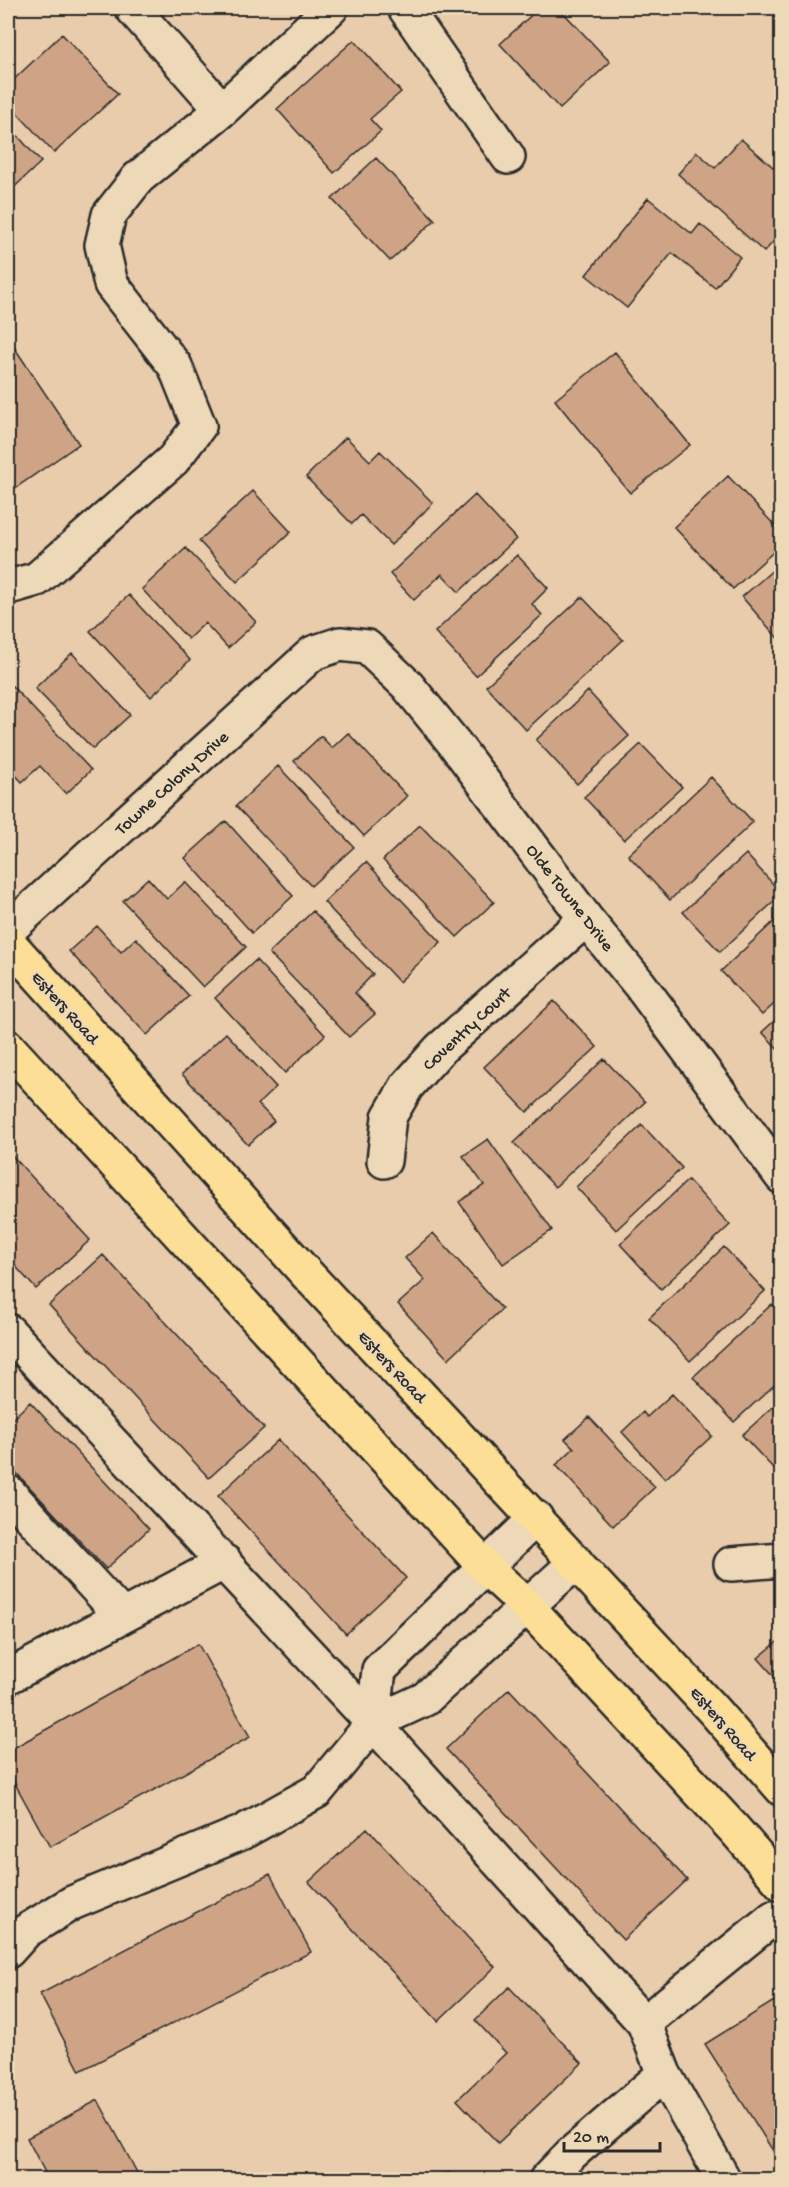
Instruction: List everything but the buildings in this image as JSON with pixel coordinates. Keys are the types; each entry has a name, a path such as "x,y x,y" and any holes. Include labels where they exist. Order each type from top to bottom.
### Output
{"main road":[{"name":"Esters Road","path":"8,942 304,1271 536,1518 714,1711 782,1789"},
{"path":"8,1047 485,1567 526,1605 734,1829 782,1884"}],"street":[{"path":"132,8 222,110"},
{"path":"8,583 13,586 37,579 173,460 199,426 175,366 111,284 102,245 109,215 138,178 222,110 331,8"},
{"path":"405,8 507,157"},
{"name":"Olde Towne Drive","path":"340,644 367,647 406,685 454,743 586,919 640,985 782,1177"},
{"name":"Towne Colony Drive","path":"8,930 313,653 340,644"},
{"name":"Coventry Court","path":"384,1161 389,1117 407,1086 440,1049 586,919"},
{"path":"8,1331 373,1723 644,2023 664,2073 724,2180"},
{"path":"8,1492 122,1616"},
{"path":"373,1723 379,1670 536,1518"},
{"path":"731,1564 782,1560"},
{"path":"8,1951 26,1931 72,1903 242,1833 317,1791 373,1723 425,1699 576,1562"},
{"path":"8,1677 225,1563"},
{"path":"644,2023 773,1918"},
{"path":"546,2180 571,2154 664,2073"}]}
